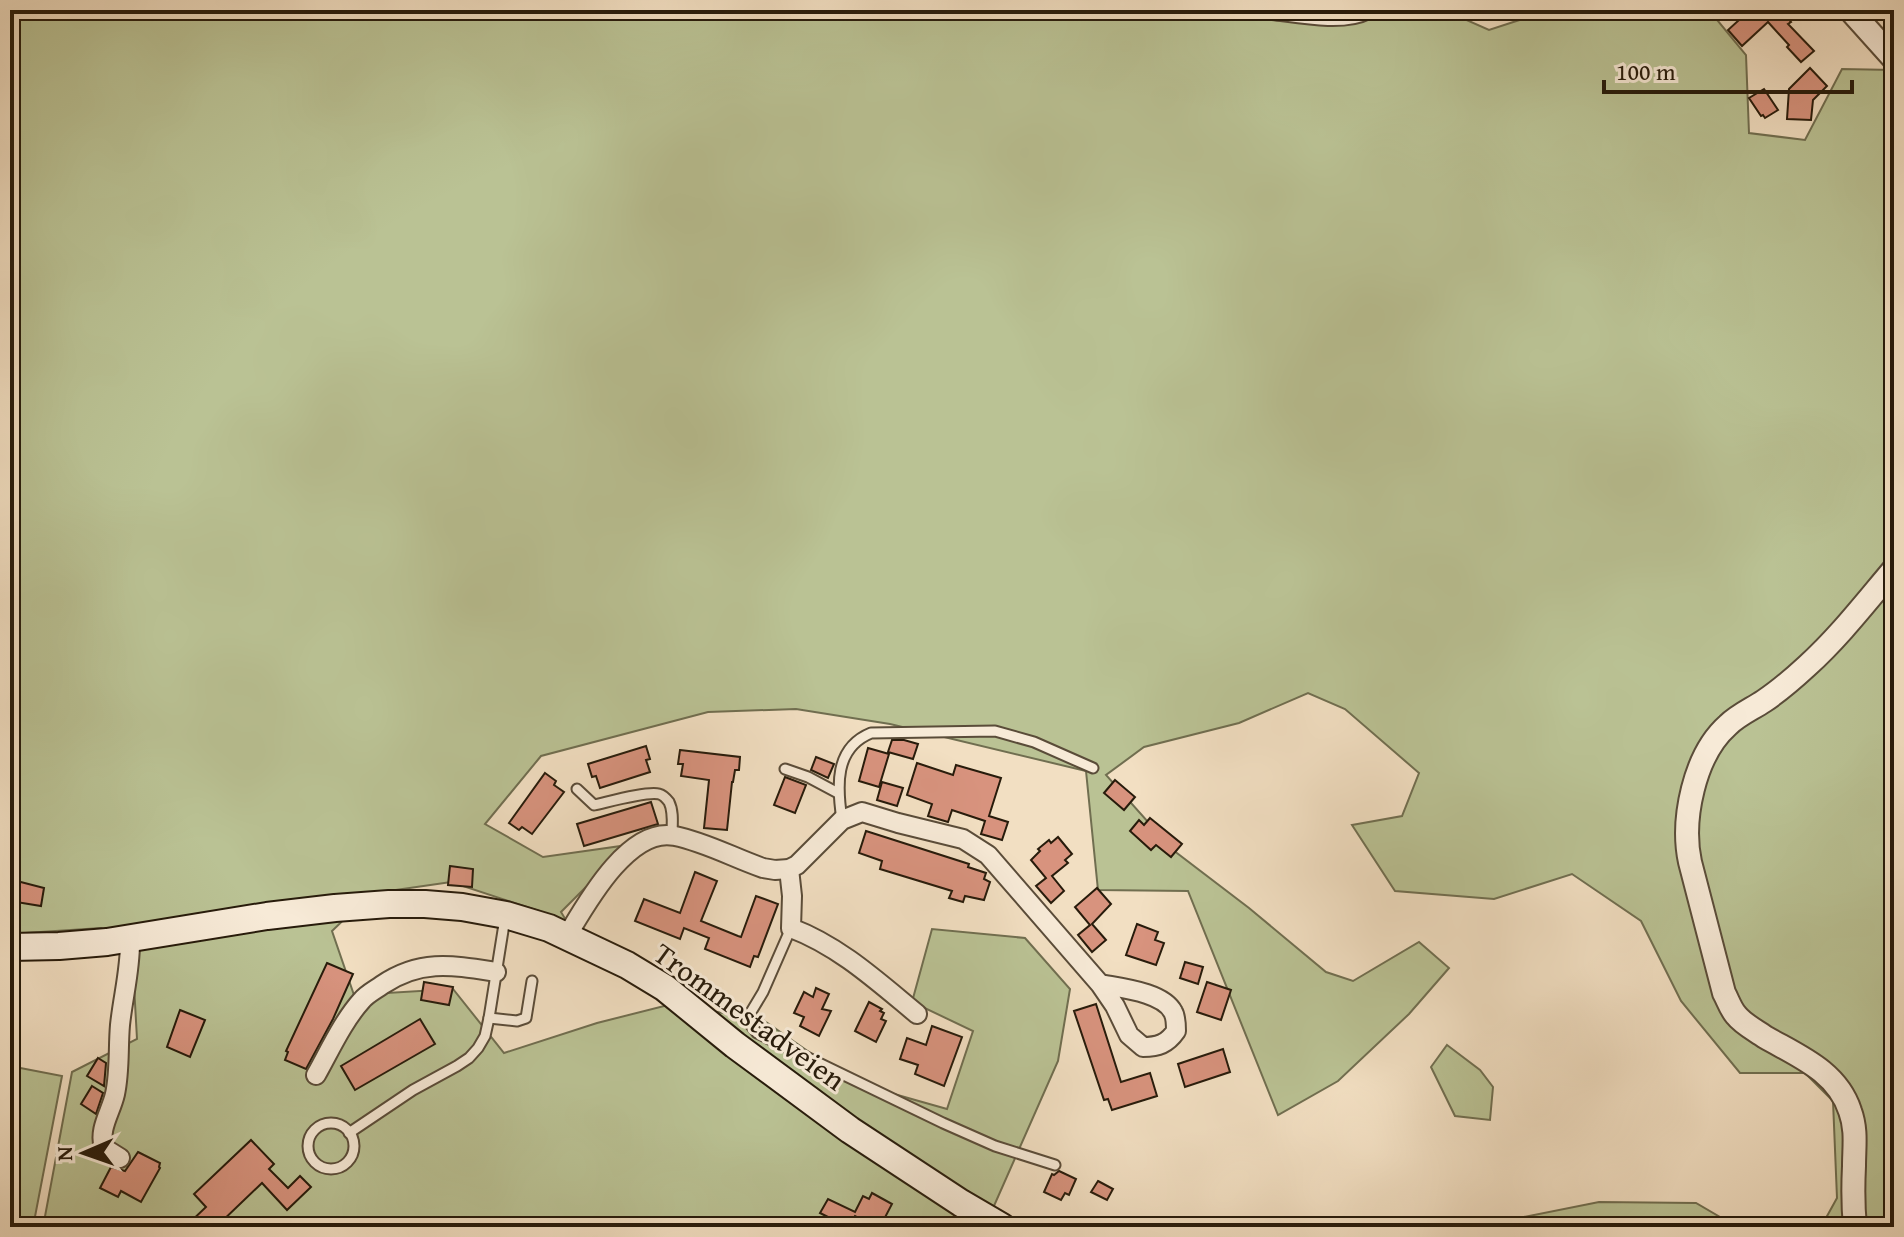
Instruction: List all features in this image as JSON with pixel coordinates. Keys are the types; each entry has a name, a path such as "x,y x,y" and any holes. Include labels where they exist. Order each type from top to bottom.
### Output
{"main road":[{"name":"Trommestadveien","path":"10,947 59,946 130,938 267,916 375,905 437,905 506,915 567,936 627,965 665,988 735,1045 850,1130 1002,1227"}],"street":[{"path":"1273,10 1331,15 1358,14 1366,10"},
{"path":"1850,10 1894,59"},
{"path":"1855,1227 1855,1127 1850,1109 1842,1094 1819,1068 1754,1030 1730,1006 1686,847 1686,831 1696,777 1717,736 1809,664 1894,569"},
{"path":"567,936 591,896 619,862 639,844 672,835 763,868 789,869 807,858 842,820 862,812 963,839 988,855 1100,984"},
{"path":"789,869 791,928 814,937 848,957 917,1014"},
{"path":"120,1158 104,1148 102,1133 115,1096 130,938"},
{"path":"316,1075 363,998 392,979 417,968 446,966 496,972"}],"lane":[{"path":"842,820 839,774 849,748 859,738 871,733 995,731 1034,742 1093,768"},
{"path":"785,769 838,793"},
{"path":"577,789 594,805 646,794 663,796 672,811 672,835"},
{"path":"349,1133 413,1090 469,1058 485,1036 506,915"},
{"path":"791,928 751,1012 750,1024 757,1033 943,1123 995,1146 1055,1165"},
{"path":"489,1018 517,1021 526,1018 532,981"},
{"path":"329,1123 344,1127 349,1133 354,1146 344,1165 322,1167 311,1158 308,1143 315,1129 329,1123"}],"green space":[{"path":"10,10 1444,10 1489,30 1550,10 1709,10 1746,55 1749,133 1805,140 1842,69 1894,70 1894,1227 1821,1227 1837,1198 1833,1101 1805,1073 1740,1073 1681,1001 1641,921 1572,874 1494,899 1395,891 1352,825 1402,816 1419,773 1345,709 1308,693 1239,723 1144,747 1106,775 1173,850 1326,972 1353,981 1419,942 1449,968 1409,1014 1338,1081 1278,1115 1188,891 1098,890 1086,771 890,724 796,709 708,712 541,756 485,824 543,857 628,845 561,912 587,955 539,911 451,882 382,892 358,906 332,931 354,995 453,989 504,1053 597,1023 672,1004 763,1020 832,1068 887,1092 947,1109 973,1031 912,1002 932,929 1025,938 1070,989 1058,1061 986,1224 990,1227 43,1227 72,1072 137,1039 133,967 141,944 101,928 10,934"},
{"path":"1447,1045 1480,1070 1493,1087 1490,1120 1455,1116 1431,1067"},
{"path":"10,1066 62,1076 33,1227 10,1227"},
{"path":"1599,1202 1696,1203 1737,1227 1406,1227 1407,1224 1504,1221"}],"building":[{"path":"1750,10 1781,10 1791,22 1788,24 1814,51 1801,62 1768,22 1742,46 1728,30"},
{"path":"1810,68 1827,86 1813,100 1811,120 1787,119 1789,89"},
{"path":"1764,89 1778,110 1765,118 1749,98"},
{"path":"892,740 918,744 913,759 888,752"},
{"path":"646,746 650,772 600,788 588,764"},
{"path":"868,748 889,754 879,787 859,781"},
{"path":"680,750 740,757 739,770 735,770 732,782 727,830 704,828 709,780 681,776 683,764 678,764"},
{"path":"816,757 834,764 828,778 811,770"},
{"path":"917,763 953,775 956,765 1001,778 989,816 1008,822 1002,840 981,834 985,821 952,810 948,822 928,816 932,804 907,795"},
{"path":"545,773 564,792 532,834 522,827 519,830 509,823"},
{"path":"785,777 806,785 795,813 774,805"},
{"path":"1115,780 1135,797 1124,810 1104,793"},
{"path":"882,782 903,788 897,806 877,800"},
{"path":"651,802 658,824 584,846 577,824"},
{"path":"1150,818 1182,844 1171,857 1156,845 1151,850 1130,831 1139,820 1144,825"},
{"path":"866,831 969,864 968,867 986,873 984,879 990,882 984,900 965,896 963,902 949,898 952,891 880,869 882,861 859,853"},
{"path":"1058,837 1072,854 1065,860 1068,863 1052,876 1064,891 1051,903 1036,886 1046,878 1031,860 1040,851 1038,849"},
{"path":"450,866 473,869 472,887 448,885"},
{"path":"695,872 717,881 701,921 738,936 741,937 756,896 778,904 758,957 754,956 750,967 705,949 709,938 684,928 680,939 635,921 644,899 680,913"},
{"path":"13,880 44,888 41,906 10,901"},
{"path":"1097,888 1111,904 1092,924 1106,940 1092,952 1078,935 1090,925 1075,907"},
{"path":"1137,924 1158,932 1155,940 1164,943 1156,965 1126,955"},
{"path":"1185,962 1203,967 1198,984 1180,978"},
{"path":"327,963 353,974 306,1069 285,1060 286,1051"},
{"path":"424,982 453,987 449,1005 421,1000"},
{"path":"1207,982 1231,990 1221,1020 1197,1012"},
{"path":"816,988 829,994 822,1009 831,1011 819,1036 800,1026 804,1017 794,1013 804,992 813,997"},
{"path":"869,1002 882,1009 881,1019 886,1021 876,1042 855,1031"},
{"path":"1096,1004 1121,1082 1150,1073 1157,1096 1112,1110 1108,1099 1104,1100 1074,1011"},
{"path":"180,1010 205,1020 190,1057 167,1047"},
{"path":"420,1019 435,1044 355,1090 341,1066"},
{"path":"932,1026 962,1037 944,1086 915,1074 918,1065 900,1059 907,1038 926,1045"},
{"path":"1223,1049 1230,1072 1185,1087 1178,1064"},
{"path":"98,1058 106,1063 104,1086 87,1076"},
{"path":"92,1086 103,1093 96,1114 81,1104"},
{"path":"251,1140 274,1164 269,1169 288,1188 300,1176 311,1187 287,1210 262,1183 216,1227 185,1227 206,1207 194,1194"},
{"path":"138,1152 160,1163 141,1202 121,1191 118,1197 100,1188 111,1167 125,1171"},
{"path":"1059,1171 1076,1179 1069,1195 1065,1193 1061,1200 1044,1192 1052,1174"},
{"path":"1098,1181 1113,1189 1107,1200 1091,1192"},
{"path":"872,1193 892,1204 880,1227 855,1216 848,1227 820,1213 828,1199 855,1212 863,1196 869,1199"}]}
